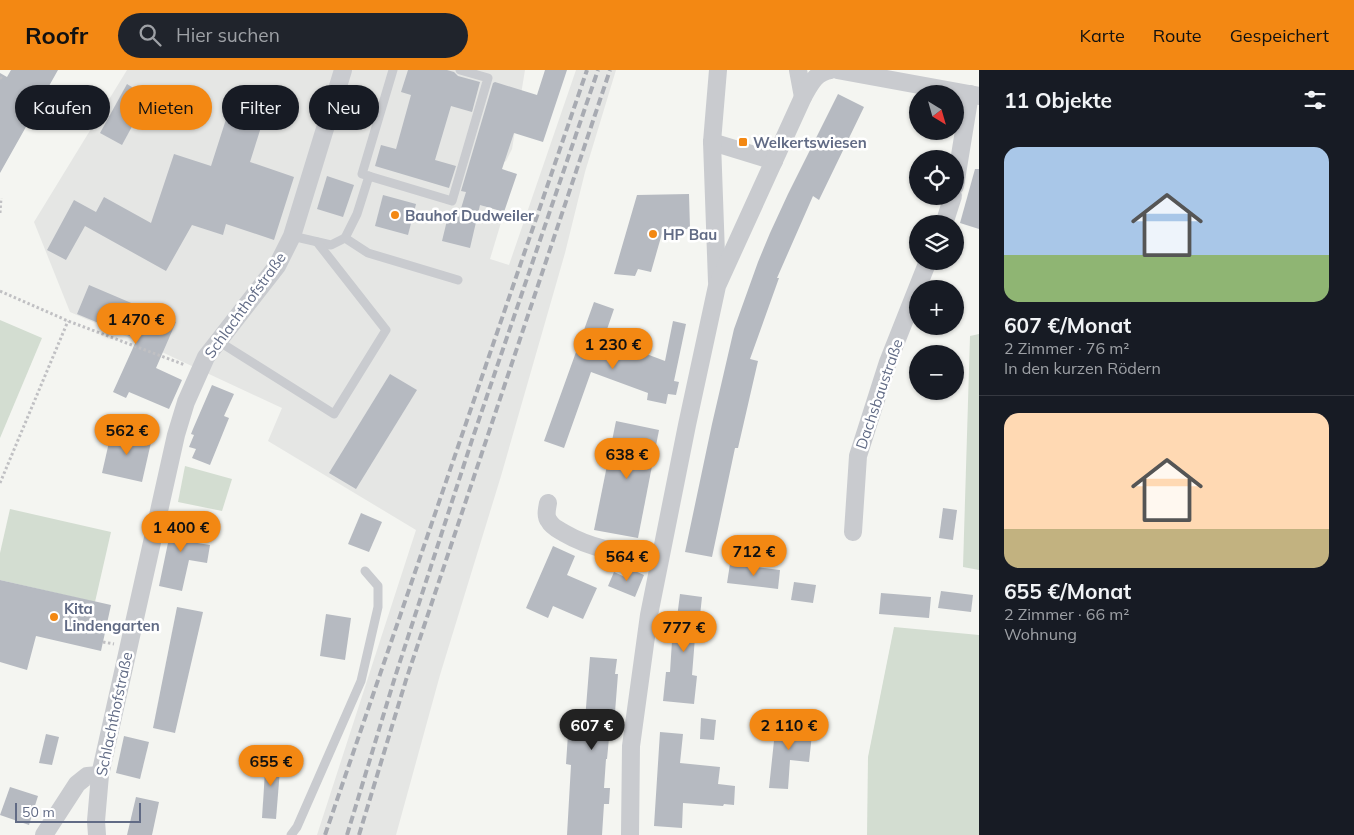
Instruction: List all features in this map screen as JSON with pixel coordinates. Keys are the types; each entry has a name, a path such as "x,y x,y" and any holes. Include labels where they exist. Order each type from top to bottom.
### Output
{"street":[{"name":"Schlachthofstraße","path":"97,835 96,821 100,775 176,435 186,402 206,357 277,266 292,236 343,70"},
{"path":"718,70 712,142 718,286"},
{"path":"798,70 803,97"},
{"path":"630,835 631,746 640,674 660,558 687,424 718,286 803,97 814,78 822,72 831,70"},
{"path":"837,70 974,95 963,150"},
{"path":"712,142 774,160"},
{"name":"Dachsbaustraße","path":"853,532 858,456 888,362 924,270"},
{"path":"548,502 546,513 548,521 557,530 580,543 602,550 660,558"},
{"path":"44,835 77,784 88,776 100,775"}],"lane":[{"path":"393,70 362,174 452,201 488,78 460,70"},
{"path":"292,236 331,245 345,238 357,214 369,176"},
{"path":"345,238 368,253 458,280"},
{"path":"218,341 334,414 386,330 317,242"},
{"path":"291,835 298,827 361,681 378,607 378,586 365,571"}],"path":[{"path":"0,213 1,198"},
{"path":"0,291 68,321 199,370"},
{"path":"0,483 68,321"}],"shaded area":[{"path":"127,70 525,70 512,149 506,161 494,167 482,205 503,216 490,259 509,265 576,70 616,70 585,172 565,253 501,476 440,675 396,835 317,835 416,530 268,441 282,408 70,312 34,222 90,130 110,130 110,98"},
{"path":"0,320 42,338 0,438"},
{"path":"979,334 979,570 963,567 970,336"},
{"path":"185,466 232,479 222,511 178,502"},
{"path":"10,509 111,532 95,602 0,580 0,553"},
{"path":"894,627 979,635 979,835 867,835 868,757"}],"building":[{"path":"11,70 58,70 50,85 15,85 15,130 24,130 0,173 0,73 7,77"},
{"path":"408,70 447,70 454,72 458,76 480,82 472,112 451,106 435,160 456,166 449,188 375,166 381,145 396,149 411,95 401,92"},
{"path":"545,70 567,70 543,142 514,133 502,169 517,174 504,212 480,205 470,248 442,241 449,212 459,215 466,192 461,191 493,83 537,95"},
{"path":"838,94 864,107 819,200 813,196 777,278 779,278 750,359 758,361 738,448 735,448 712,557 685,552 734,329 770,233"},
{"path":"120,97 120,130 130,130 122,145 100,133 102,130 110,130 110,115"},
{"path":"223,130 260,130 250,162 294,177 274,240 226,224 223,235 192,225 166,271 85,226 66,260 47,250 74,200 96,212 104,197 151,223 174,154 211,166"},
{"path":"975,169 979,169 979,229 964,224 964,215 962,215"},
{"path":"327,176 354,185 343,217 317,209"},
{"path":"689,194 690,229 663,230 651,272 638,269 635,276 614,274 637,195"},
{"path":"383,195 416,204 408,235 375,226"},
{"path":"89,285 176,322 156,368 182,380 169,409 129,392 126,398 113,392 137,339 77,314"},
{"path":"594,302 614,309 604,338 665,361 673,321 686,324 674,381 679,382 676,395 668,394 666,404 647,400 648,393 591,372 564,448 544,441"},
{"path":"390,374 417,390 356,489 329,473"},
{"path":"212,385 234,394 224,416 229,418 210,465 192,458 196,449 189,447 194,435 191,434"},
{"path":"616,421 659,430 638,538 594,530"},
{"path":"112,429 152,438 142,482 102,473"},
{"path":"943,508 957,510 953,540 939,538"},
{"path":"361,513 382,522 369,552 348,544"},
{"path":"174,514 196,519 191,542 210,545 207,563 189,560 182,591 159,586"},
{"path":"553,546 575,556 567,575 597,588 583,619 553,606 548,618 526,608"},
{"path":"730,564 780,570 778,589 727,583"},
{"path":"628,568 644,575 635,597 608,586 614,572 625,577"},
{"name":"Kita Lindengarten","path":"0,580 111,605 101,651 36,636 27,670 0,662"},
{"path":"794,582 816,585 813,603 791,600"},
{"path":"941,591 973,595 971,612 938,608"},
{"path":"881,593 931,597 929,618 879,614"},
{"path":"680,594 702,597 699,625 696,625 692,675 697,676 694,704 663,701 666,672 670,672 672,641 674,641"},
{"path":"177,607 203,612 175,733 153,728"},
{"path":"326,614 351,618 345,660 320,656"},
{"path":"590,657 617,659 615,674 618,674 613,738 609,738 604,788 610,788 609,804 604,804 602,835 567,835 571,765 566,764 568,734 573,735 574,719 585,720"},
{"path":"701,718 716,720 714,740 700,739"},
{"path":"776,722 813,725 809,762 790,760 788,789 769,788"},
{"path":"660,732 683,734 680,763 720,767 718,784 735,786 734,805 683,803 682,828 654,826"},
{"path":"46,734 59,737 52,765 39,763"},
{"path":"124,736 149,742 140,779 116,773"},
{"path":"266,756 281,757 276,819 262,818"},
{"path":"10,787 38,796 29,825 0,815"},
{"path":"136,797 159,802 152,835 127,835"}],"railway":[{"path":"325,835 587,70"},
{"path":"347,835 395,677 472,440 598,70"},
{"path":"359,835 406,680 610,70"}],"place":[{"name":"Welkertswiesen","path":"743,142"},
{"name":"Bauhof Dudweiler","path":"395,215"},
{"name":"HP Bau","path":"653,234"},
{"name":"Kita Lindengarten","path":"54,617"}]}
